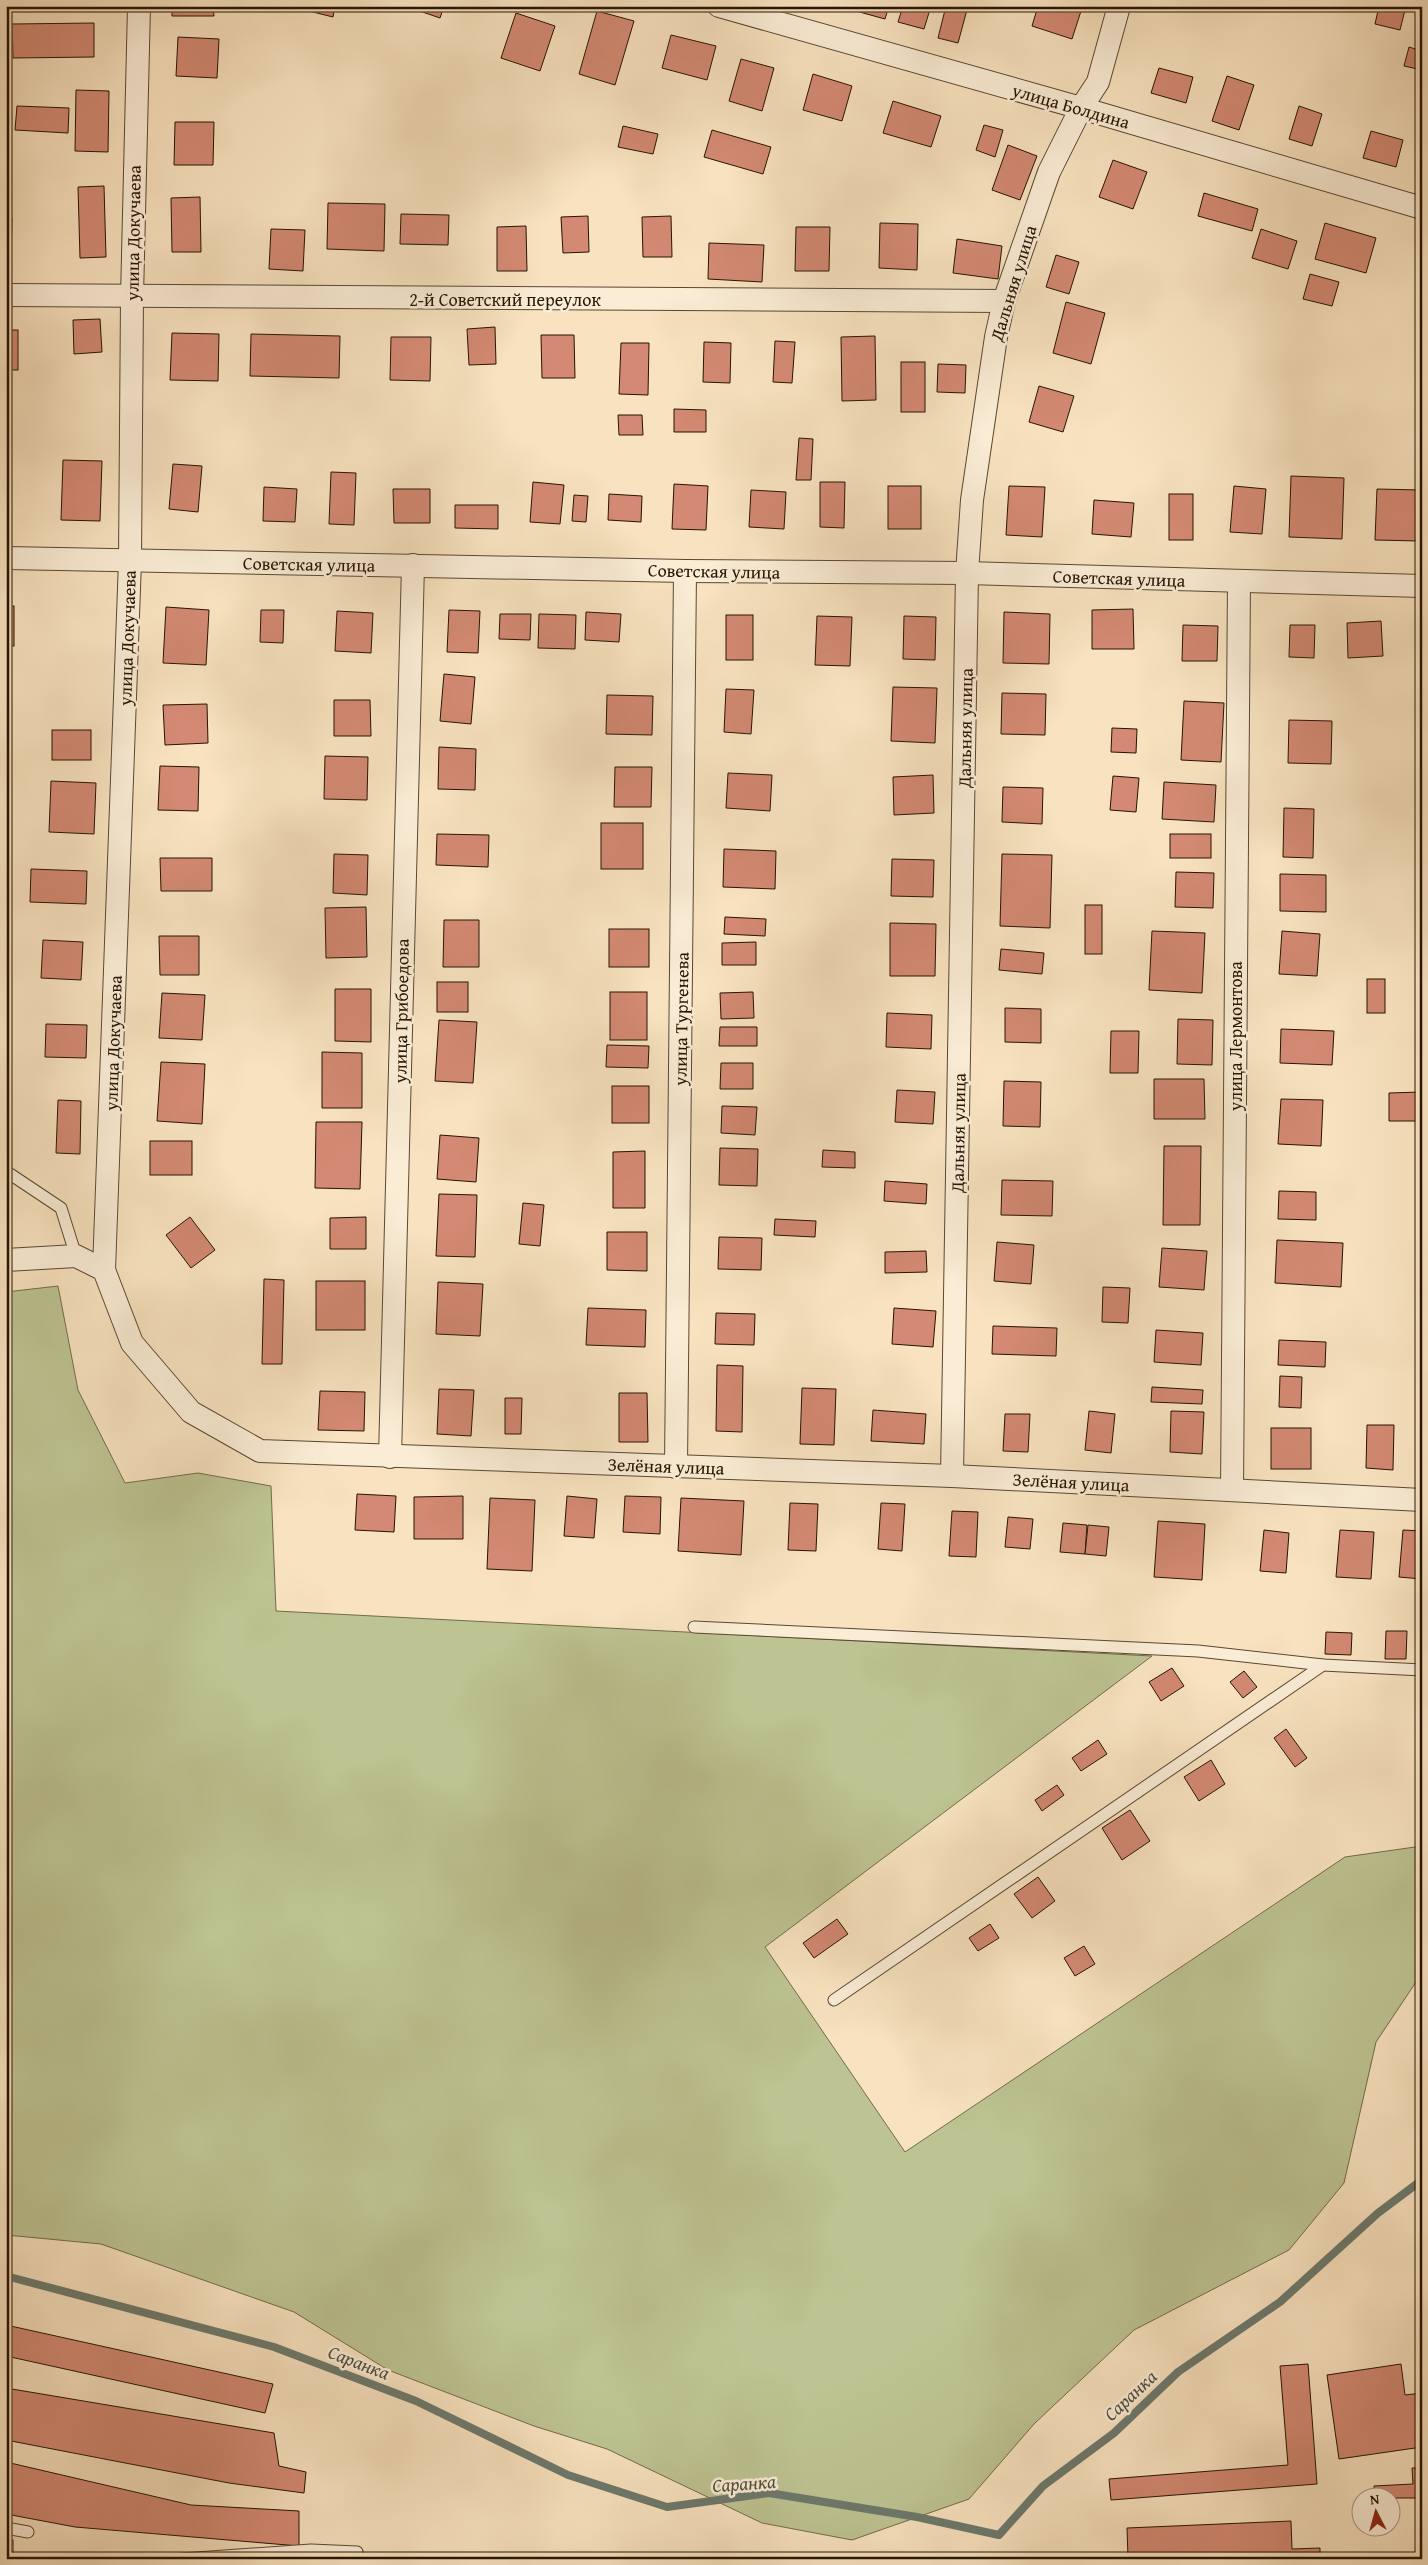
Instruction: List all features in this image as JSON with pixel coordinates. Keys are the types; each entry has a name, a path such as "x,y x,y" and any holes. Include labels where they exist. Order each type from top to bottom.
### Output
{"street":[{"name":"улица Докучаева","path":"104,1270 130,561 132,297 139,6"},
{"name":"улица Болдина","path":"719,6 1081,108 1422,208"},
{"name":"Дальняя улица","path":"952,1476 967,573 972,500 996,337 1004,301 1049,172 1081,108 1098,82 1120,6"},
{"name":"2-й Советский переулок","path":"6,295 1004,301"},
{"name":"Советская улица","path":"6,558 685,571 967,573 1422,586"},
{"name":"улица Грибоедова","path":"390,1457 413,565"},
{"name":"улица Тургенева","path":"676,1467 685,571"},
{"name":"улица Лермонтова","path":"1232,1490 1238,582"},
{"path":"6,1260 76,1256 104,1270"},
{"name":"Зелёная улица","path":"104,1270 132,1343 191,1412 260,1451 952,1476 1422,1500"}],"lane":[{"path":"7,1172 61,1208 76,1256"},
{"path":"694,1627 1198,1651 1323,1665 1422,1670"},
{"path":"834,2000 1323,1665"},
{"path":"6,2528 28,2532"},
{"path":"182,2559 311,2550 357,2552"}],"green space":[{"path":"58,1286 78,1390 125,1483 198,1473 271,1486 276,1611 1152,1656 765,1947 905,2152 1345,1857 1422,1846 1422,1973 1376,2042 1344,2183 1289,2250 1134,2330 1034,2424 969,2499 852,2540 762,2523 607,2449 534,2426 388,2370 294,2312 101,2244 6,2235 6,1292"}],"building":[{"path":"172,6 213,6 214,16 172,16"},
{"path":"302,6 335,6 333,17 301,9"},
{"path":"405,6 444,6 440,18"},
{"path":"857,6 889,6 885,19 856,11"},
{"path":"903,6 931,6 924,29 898,22"},
{"path":"946,6 968,6 958,43 938,38"},
{"path":"1038,6 1066,6 1081,11 1072,39 1032,26"},
{"path":"1379,6 1406,6 1400,30 1375,24"},
{"path":"597,11 634,21 615,85 579,74"},
{"path":"516,13 555,26 540,71 501,58"},
{"path":"94,23 94,57 13,58 12,24"},
{"path":"671,35 716,46 707,80 662,68"},
{"path":"178,37 219,39 217,78 176,76"},
{"path":"1409,47 1422,51 1422,70 1404,66"},
{"path":"741,59 774,68 762,111 729,101"},
{"path":"1159,68 1193,77 1186,103 1151,93"},
{"path":"813,74 852,86 842,121 803,110"},
{"path":"1227,76 1254,85 1239,130 1212,121"},
{"path":"76,90 109,91 108,152 75,151"},
{"path":"893,101 941,116 931,147 883,133"},
{"path":"17,106 69,108 68,133 15,130"},
{"path":"1299,106 1322,114 1312,146 1289,139"},
{"path":"175,122 214,122 213,165 174,165"},
{"path":"984,125 1003,130 995,157 976,150"},
{"path":"623,126 658,134 653,154 618,147"},
{"path":"712,130 771,147 763,174 704,157"},
{"path":"1371,131 1403,140 1396,167 1363,158"},
{"path":"1008,145 1037,156 1020,200 992,190"},
{"path":"1113,160 1147,172 1133,209 1099,197"},
{"path":"104,186 106,257 80,258 78,187"},
{"path":"1204,193 1258,209 1252,231 1198,216"},
{"path":"200,197 201,252 172,252 171,198"},
{"path":"328,203 385,204 384,251 327,249"},
{"path":"401,214 449,215 448,245 400,244"},
{"path":"588,216 589,252 563,253 561,217"},
{"path":"671,216 672,257 643,257 642,217"},
{"path":"6,218 12,218 11,258 6,257"},
{"path":"880,223 918,224 917,270 879,268"},
{"path":"1325,223 1376,238 1366,273 1315,259"},
{"path":"526,226 527,271 497,271 497,227"},
{"path":"796,227 830,227 829,271 795,271"},
{"path":"271,229 305,230 303,271 269,269"},
{"path":"1261,229 1297,241 1288,269 1252,258"},
{"path":"957,239 1002,246 998,279 953,273"},
{"path":"709,243 764,245 762,282 708,279"},
{"path":"1056,255 1079,262 1069,294 1046,287"},
{"path":"1310,274 1339,282 1332,306 1303,299"},
{"path":"1066,302 1105,313 1091,364 1053,353"},
{"path":"100,319 102,352 74,354 73,320"},
{"path":"495,327 496,364 469,365 467,329"},
{"path":"6,330 18,330 18,370 6,370"},
{"path":"172,333 219,334 218,381 170,380"},
{"path":"251,334 340,336 339,378 250,376"},
{"path":"541,335 574,335 575,378 542,378"},
{"path":"875,336 876,400 842,401 841,337"},
{"path":"391,337 431,337 430,381 390,380"},
{"path":"775,341 795,342 792,383 773,382"},
{"path":"704,342 731,343 730,383 703,382"},
{"path":"621,343 649,343 648,395 619,394"},
{"path":"901,362 925,362 925,412 901,412"},
{"path":"938,364 966,365 965,393 937,392"},
{"path":"1039,386 1074,396 1063,432 1029,422"},
{"path":"674,409 706,410 706,432 674,432"},
{"path":"618,415 642,415 643,435 619,435"},
{"path":"799,438 813,439 811,480 796,480"},
{"path":"63,460 102,461 100,521 61,520"},
{"path":"173,464 202,466 198,512 169,509"},
{"path":"331,472 356,473 354,525 329,524"},
{"path":"1291,476 1344,478 1342,539 1289,537"},
{"path":"533,482 564,485 560,524 530,522"},
{"path":"820,482 845,482 844,528 820,527"},
{"path":"674,484 708,486 706,530 672,529"},
{"path":"888,486 921,486 921,529 888,529"},
{"path":"1009,486 1045,487 1042,537 1006,535"},
{"path":"1234,486 1266,489 1262,534 1230,532"},
{"path":"264,487 297,489 295,522 263,521"},
{"path":"393,489 430,489 430,523 394,523"},
{"path":"1377,489 1421,490 1419,541 1375,540"},
{"path":"751,490 786,492 784,529 749,527"},
{"path":"609,494 642,496 641,522 608,520"},
{"path":"1169,494 1193,494 1193,540 1169,540"},
{"path":"574,495 588,496 586,522 572,521"},
{"path":"1094,500 1134,503 1131,537 1092,534"},
{"path":"455,505 498,505 498,529 455,528"},
{"path":"6,606 14,606 14,646 6,646"},
{"path":"166,607 209,610 206,665 163,663"},
{"path":"1133,609 1134,649 1092,649 1092,610"},
{"path":"261,610 284,610 283,643 260,642"},
{"path":"449,610 480,611 478,653 447,652"},
{"path":"337,611 373,613 371,653 335,651"},
{"path":"586,612 621,614 619,642 585,640"},
{"path":"1004,612 1050,614 1049,664 1003,663"},
{"path":"500,614 531,614 530,640 499,639"},
{"path":"539,614 576,615 575,649 538,648"},
{"path":"726,615 753,615 753,660 726,660"},
{"path":"817,616 852,617 850,666 815,665"},
{"path":"904,616 936,617 935,660 903,659"},
{"path":"1381,621 1383,656 1348,658 1347,623"},
{"path":"1183,625 1218,626 1217,661 1182,661"},
{"path":"1290,625 1315,625 1314,658 1289,657"},
{"path":"444,674 475,677 471,724 440,721"},
{"path":"893,687 937,688 935,743 891,741"},
{"path":"726,689 754,690 751,734 724,732"},
{"path":"1002,693 1046,694 1045,735 1001,734"},
{"path":"607,695 653,696 652,735 606,734"},
{"path":"334,700 370,700 371,736 334,736"},
{"path":"1184,701 1224,703 1221,762 1181,760"},
{"path":"207,704 208,743 165,745 163,705"},
{"path":"1289,720 1332,721 1331,764 1288,763"},
{"path":"1112,728 1137,729 1136,753 1111,752"},
{"path":"52,730 91,730 91,760 52,760"},
{"path":"439,747 476,749 475,790 438,789"},
{"path":"325,756 368,757 367,800 324,799"},
{"path":"160,766 199,767 198,811 158,810"},
{"path":"615,767 652,767 651,807 614,807"},
{"path":"728,773 772,775 770,811 726,808"},
{"path":"933,775 934,813 894,815 893,777"},
{"path":"1113,776 1139,778 1136,812 1110,810"},
{"path":"51,781 96,783 94,834 49,832"},
{"path":"1164,782 1216,785 1214,822 1162,819"},
{"path":"1003,787 1043,788 1042,824 1002,822"},
{"path":"1284,808 1314,809 1313,858 1283,857"},
{"path":"601,823 643,823 643,869 601,869"},
{"path":"437,834 489,835 488,867 436,865"},
{"path":"1170,834 1211,834 1211,858 1170,858"},
{"path":"724,849 776,851 775,889 723,887"},
{"path":"334,854 368,855 367,895 333,893"},
{"path":"1002,854 1052,855 1050,928 1000,926"},
{"path":"160,858 212,858 212,891 161,891"},
{"path":"892,859 934,860 933,897 891,896"},
{"path":"31,869 87,871 86,904 30,902"},
{"path":"1176,872 1214,873 1213,908 1175,907"},
{"path":"1280,874 1326,875 1326,912 1280,911"},
{"path":"1085,905 1102,905 1102,954 1085,954"},
{"path":"366,907 367,957 326,958 325,908"},
{"path":"725,917 766,919 765,936 724,934"},
{"path":"444,920 479,920 479,967 443,967"},
{"path":"890,923 936,924 935,976 890,976"},
{"path":"609,929 649,929 649,967 609,967"},
{"path":"1152,931 1205,933 1202,993 1149,990"},
{"path":"1282,931 1320,934 1317,976 1279,974"},
{"path":"159,936 199,936 199,975 160,975"},
{"path":"43,940 83,942 81,980 41,978"},
{"path":"756,942 756,965 722,965 722,943"},
{"path":"1001,949 1044,953 1042,974 999,970"},
{"path":"1367,979 1385,979 1385,1013 1367,1013"},
{"path":"437,982 468,982 468,1012 437,1012"},
{"path":"335,989 371,989 371,1042 335,1041"},
{"path":"610,992 647,992 647,1040 610,1040"},
{"path":"753,992 754,1018 721,1019 720,993"},
{"path":"162,993 205,995 202,1040 159,1038"},
{"path":"1005,1008 1041,1009 1041,1043 1005,1042"},
{"path":"887,1013 932,1015 931,1049 886,1047"},
{"path":"1178,1019 1213,1020 1212,1065 1177,1064"},
{"path":"439,1020 477,1022 473,1083 435,1081"},
{"path":"46,1024 87,1025 86,1058 45,1057"},
{"path":"720,1027 757,1027 757,1046 719,1046"},
{"path":"1281,1029 1334,1031 1332,1065 1280,1063"},
{"path":"1111,1031 1139,1031 1138,1073 1110,1073"},
{"path":"607,1045 649,1046 648,1068 606,1067"},
{"path":"322,1052 362,1053 362,1108 322,1108"},
{"path":"161,1062 205,1064 202,1124 157,1121"},
{"path":"721,1063 753,1063 753,1089 720,1089"},
{"path":"1154,1079 1204,1079 1205,1119 1154,1119"},
{"path":"1004,1081 1041,1082 1040,1127 1003,1126"},
{"path":"612,1086 649,1086 649,1123 612,1123"},
{"path":"897,1090 935,1092 933,1124 895,1122"},
{"path":"1420,1092 1420,1121 1389,1121 1389,1093"},
{"path":"1281,1099 1323,1100 1321,1146 1278,1144"},
{"path":"58,1100 81,1101 80,1154 56,1153"},
{"path":"722,1106 757,1107 755,1135 721,1133"},
{"path":"316,1122 362,1122 360,1189 315,1188"},
{"path":"440,1135 479,1138 476,1182 437,1179"},
{"path":"150,1141 192,1141 192,1175 150,1175"},
{"path":"1164,1146 1201,1146 1200,1225 1163,1225"},
{"path":"720,1148 758,1149 757,1186 719,1185"},
{"path":"823,1150 855,1152 855,1168 822,1167"},
{"path":"645,1151 645,1208 613,1208 613,1152"},
{"path":"1002,1180 1053,1181 1052,1216 1001,1215"},
{"path":"885,1181 927,1184 926,1204 884,1201"},
{"path":"1279,1191 1316,1192 1316,1220 1278,1219"},
{"path":"439,1194 477,1195 475,1257 436,1256"},
{"path":"523,1203 544,1205 540,1246 519,1244"},
{"path":"190,1217 215,1250 191,1268 166,1235"},
{"path":"366,1217 366,1249 330,1249 330,1218"},
{"path":"775,1219 816,1221 815,1237 774,1235"},
{"path":"607,1232 647,1232 647,1271 607,1270"},
{"path":"719,1237 762,1238 761,1270 718,1269"},
{"path":"1277,1240 1343,1243 1341,1287 1275,1283"},
{"path":"997,1242 1034,1245 1031,1284 994,1281"},
{"path":"1162,1248 1207,1251 1204,1290 1159,1287"},
{"path":"926,1251 927,1272 885,1273 885,1252"},
{"path":"264,1279 284,1280 282,1364 262,1364"},
{"path":"316,1281 365,1281 365,1330 316,1330"},
{"path":"438,1282 483,1284 480,1336 436,1334"},
{"path":"1103,1287 1130,1288 1128,1323 1102,1322"},
{"path":"588,1308 646,1310 645,1347 586,1345"},
{"path":"894,1308 936,1311 933,1347 892,1344"},
{"path":"716,1313 755,1314 754,1345 715,1344"},
{"path":"993,1326 1057,1328 1056,1356 992,1354"},
{"path":"1156,1330 1203,1333 1201,1365 1154,1362"},
{"path":"1279,1340 1326,1342 1325,1367 1278,1365"},
{"path":"717,1365 743,1366 742,1432 716,1431"},
{"path":"1280,1376 1302,1377 1301,1408 1279,1407"},
{"path":"1152,1387 1203,1390 1202,1404 1151,1402"},
{"path":"802,1388 836,1389 834,1445 800,1444"},
{"path":"439,1389 474,1390 471,1436 437,1434"},
{"path":"320,1391 365,1392 364,1431 318,1430"},
{"path":"619,1393 647,1393 648,1442 619,1442"},
{"path":"505,1398 522,1398 521,1434 505,1434"},
{"path":"873,1410 926,1414 924,1444 871,1441"},
{"path":"1089,1411 1115,1414 1111,1453 1085,1450"},
{"path":"1171,1411 1204,1412 1202,1454 1170,1452"},
{"path":"1005,1414 1030,1414 1028,1452 1003,1451"},
{"path":"1367,1425 1394,1425 1393,1470 1366,1468"},
{"path":"1271,1428 1311,1428 1311,1469 1271,1469"},
{"path":"357,1494 396,1496 394,1532 355,1530"},
{"path":"463,1496 463,1539 414,1539 414,1497"},
{"path":"567,1496 597,1499 594,1538 564,1536"},
{"path":"625,1496 661,1497 660,1534 623,1532"},
{"path":"490,1498 535,1500 532,1571 487,1569"},
{"path":"681,1498 744,1501 741,1555 678,1551"},
{"path":"790,1503 818,1504 816,1551 788,1550"},
{"path":"881,1503 905,1504 902,1551 878,1549"},
{"path":"952,1511 978,1512 976,1557 949,1556"},
{"path":"1008,1517 1033,1519 1030,1549 1005,1547"},
{"path":"1158,1521 1205,1524 1202,1580 1154,1577"},
{"path":"1063,1523 1087,1525 1085,1554 1060,1552"},
{"path":"1088,1525 1109,1527 1106,1556 1085,1554"},
{"path":"1264,1530 1289,1533 1286,1573 1260,1571"},
{"path":"1340,1530 1374,1532 1371,1579 1336,1577"},
{"path":"1403,1530 1422,1531 1422,1579 1399,1577"},
{"path":"1386,1631 1407,1631 1406,1659 1385,1659"},
{"path":"1326,1632 1352,1633 1351,1655 1325,1654"},
{"path":"1172,1668 1184,1686 1161,1701 1149,1682"},
{"path":"1244,1671 1257,1687 1243,1698 1230,1682"},
{"path":"1286,1729 1307,1758 1295,1767 1274,1738"},
{"path":"1098,1740 1107,1754 1081,1771 1072,1758"},
{"path":"1211,1760 1225,1784 1199,1801 1184,1777"},
{"path":"1057,1785 1064,1795 1042,1811 1035,1800"},
{"path":"1130,1810 1150,1841 1122,1860 1102,1828"},
{"path":"1038,1877 1055,1901 1032,1918 1014,1894"},
{"path":"837,1919 848,1934 814,1958 803,1943"},
{"path":"990,1924 999,1938 978,1951 969,1938"},
{"path":"1084,1946 1095,1964 1075,1976 1064,1958"},
{"path":"6,2325 273,2384 265,2413 6,2356"},
{"path":"1308,2364 1317,2484 1111,2500 1109,2479 1288,2465 1280,2366"},
{"path":"1401,2364 1405,2395 1422,2393 1422,2447 1339,2459 1327,2375"},
{"path":"6,2388 274,2433 279,2466 306,2472 304,2493 229,2483 6,2440"},
{"path":"6,2462 191,2505 299,2511 299,2546 75,2527 6,2514"},
{"path":"1412,2468 1422,2468 1422,2498 1400,2498 1400,2488 1374,2488 1374,2486 1413,2484"},
{"path":"1291,2521 1292,2549 1320,2548 1320,2559 1128,2558 1127,2528"},
{"path":"6,2540 13,2540 13,2559 6,2559"}],"waterway":[{"name":"Саранка","path":"6,2276 274,2347 416,2401 568,2475 667,2507 769,2493 917,2517 999,2535 1043,2486 1114,2433 1178,2372 1280,2302 1378,2213 1422,2180"}]}
